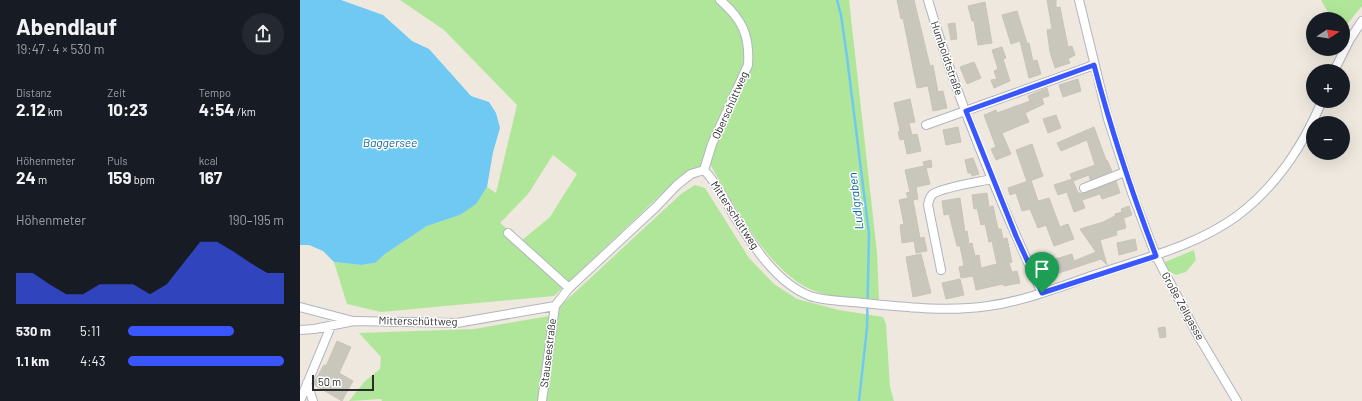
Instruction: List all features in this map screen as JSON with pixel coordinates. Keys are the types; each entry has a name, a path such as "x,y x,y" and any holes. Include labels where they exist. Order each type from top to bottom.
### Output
{"street":[{"name":"Oberschüttweg","path":"704,170 712,144 748,65 749,50 747,37 740,21 720,0"},
{"name":"Humboldtstraße","path":"928,0 939,39 992,179 1042,293"},
{"name":"Große Zellgasse","path":"1079,0 1094,65 1125,172 1156,256 1196,332 1237,401"},
{"path":"1338,64 1350,39 1362,21"},
{"path":"926,125 1094,65"},
{"name":"Mitterschüttweg","path":"300,330 354,321 458,323 554,306 569,288 656,207 677,185 691,174 704,170 713,180 754,246 778,275 795,288 811,297 880,304 965,308 1016,301 1156,256 1215,231 1239,214 1274,181 1295,156 1319,108"},
{"path":"1084,188 1125,172"},
{"path":"941,270 928,205 930,197 934,193 944,189 992,179"},
{"path":"508,233 569,288"},
{"name":"Stauseestraße","path":"542,401 554,306"},
{"path":"300,307 354,321"},
{"path":"300,401 331,326"},
{"path":"307,383 313,401"}],"green space":[{"path":"400,0 849,0 877,253 879,300 844,298 826,295 810,289 794,279 778,265 763,248 737,209 704,154 701,166 675,181 554,296 381,312 347,304 334,262 361,265 375,263 385,254 427,226 460,215 476,203 487,187 496,193 517,105 444,30","holes":["553,155 577,174 550,217 521,241 500,223 528,194"]},
{"path":"1321,0 1362,0 1362,6 1350,21 1350,12 1328,12"},
{"path":"695,185 705,188 749,258 774,284 797,299 839,310 883,317 886,324 890,387 894,401 545,401 558,308 681,194"},
{"path":"1194,250 1196,260 1186,272 1176,275 1169,271 1165,262"},
{"path":"549,316 539,401 382,401 381,399 349,401 365,381 380,369 381,357 359,333 474,329"}],"water":[{"name":"Baggersee","path":"300,0 341,0 383,15 412,41 429,49 471,96 489,102 496,113 500,128 493,152 487,187 476,204 460,215 427,226 385,254 375,263 361,265 334,262 323,251 309,245 300,245"}],"building":[{"path":"897,0 914,0 930,66 933,65 938,92 943,91 947,108 933,111 928,86 917,88 903,18 901,19"},
{"path":"1047,0 1056,0 1056,8 1060,7 1068,47 1072,46 1075,55 1068,59 1070,63 1055,68 1050,52 1047,30 1052,29"},
{"path":"985,2 992,43 978,45 974,21 972,21 968,6"},
{"path":"1017,11 1027,43 1029,43 1033,61 1037,60 1041,74 1029,78 1020,41 1011,44 1002,15"},
{"path":"955,23 957,39 951,40 948,24"},
{"path":"1002,47 1006,58 1003,59 1010,81 994,88 991,80 997,79 994,71 998,69 992,50"},
{"path":"974,62 981,78 967,84 960,67"},
{"path":"1078,79 1081,91 1063,97 1059,85"},
{"path":"1047,88 1049,96 1042,98 1044,104 1025,113 1029,122 1002,133 1011,154 996,160 991,149 996,147 984,115 996,110 997,113 1030,101 1028,96"},
{"path":"910,99 915,122 909,123 912,135 917,134 921,151 907,154 904,139 900,140 898,132 900,131 894,103"},
{"path":"1056,115 1061,128 1048,133 1043,119"},
{"path":"958,127 961,142 946,145 943,130"},
{"path":"1094,127 1106,160 1112,171 1090,180 1089,175 1073,181 1078,193 1084,193 1116,181 1120,193 1102,199 1100,194 1082,200 1085,208 1074,212 1067,192 1058,195 1054,185 1072,179 1070,174 1095,165 1087,140 1061,151 1057,143"},
{"path":"1032,144 1043,176 1027,182 1016,150"},
{"path":"973,158 979,174 972,176 971,173 968,173 965,160"},
{"path":"931,160 932,167 926,168 930,184 916,187 918,199 913,200 920,238 924,237 927,251 916,253 914,241 902,243 900,225 904,224 899,200 908,198 906,193 910,192 905,170 924,166 923,162"},
{"path":"1031,180 1038,201 1049,198 1060,227 1068,224 1074,239 1054,246 1046,225 1038,228 1030,209 1022,211 1016,193 1010,195 1008,188"},
{"path":"987,193 989,207 993,206 998,229 1001,229 1003,239 1007,238 1012,262 1009,263 1012,272 1017,271 1020,283 1004,286 1003,284 976,290 973,276 961,278 959,267 964,266 960,246 957,246 949,214 944,215 942,201 960,198 965,232 967,231 969,244 972,243 975,256 979,255 981,268 997,264 992,241 989,242 985,224 981,225 977,208 974,209 972,195"},
{"path":"1129,206 1132,215 1124,218 1121,209"},
{"path":"1122,212 1126,228 1116,231 1117,235 1100,240 1107,265 1101,259 1050,276 1046,262 1072,254 1074,261 1096,252 1080,229 1103,222 1115,216 1115,214"},
{"path":"1135,239 1137,250 1119,255 1117,243"},
{"path":"921,254 931,293 913,297 906,257"},
{"path":"960,279 964,295 946,299 942,283"},
{"path":"1165,327 1166,337 1160,338 1158,328"},
{"path":"337,341 351,347 339,373 353,381 342,401 313,384 324,365 326,366"}],"waterway":[{"name":"Ludlgraben","path":"837,0 841,15 847,57 869,234 867,328 859,401"}],"route":[{"path":"1094,65 1108,118 1132,193 1156,256 1114,268 1042,293 992,179 966,111 1094,65"}]}
